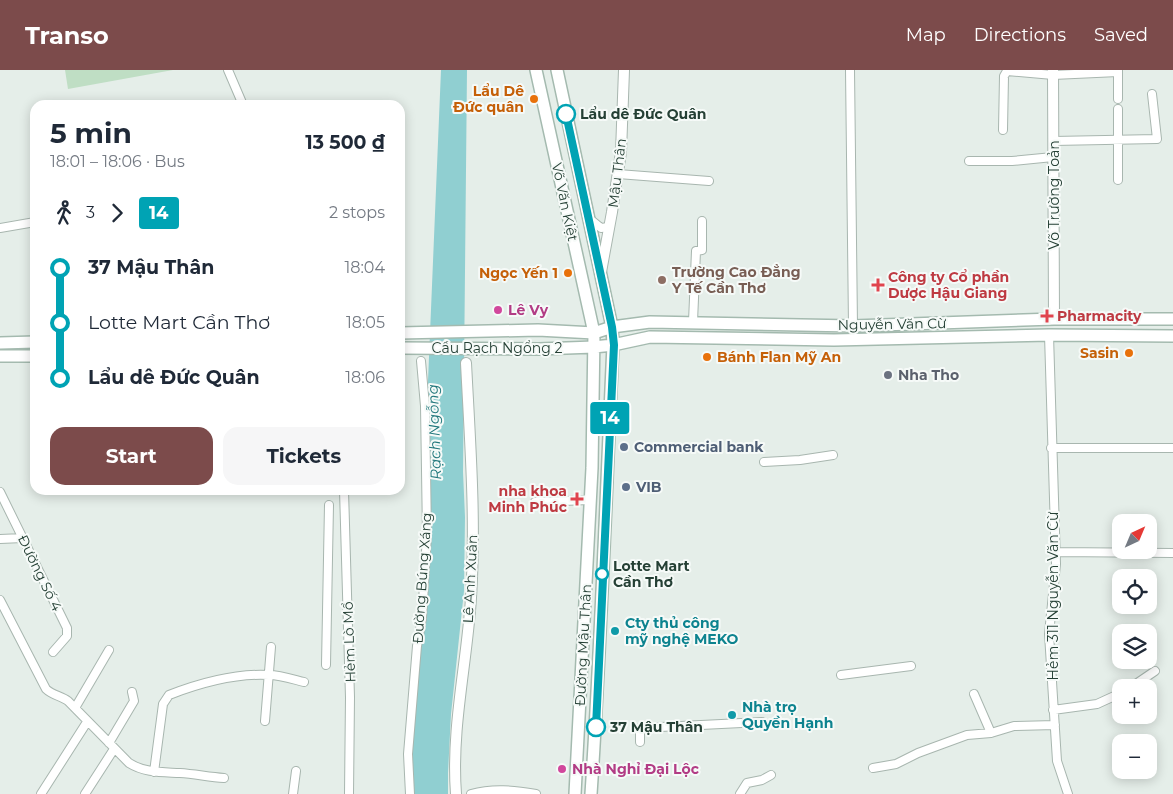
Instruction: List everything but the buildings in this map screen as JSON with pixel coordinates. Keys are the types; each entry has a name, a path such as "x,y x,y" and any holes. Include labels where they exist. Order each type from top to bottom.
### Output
{"main road":[{"name":"Võ Văn Kiệt","path":"536,70 594,333 594,346"},
{"name":"Võ Văn Kiệt","path":"557,70 612,327 614,345"},
{"name":"Nguyễn Văn Cừ","path":"594,333 612,327 650,322 853,326 1054,319 1173,319"},
{"path":"1052,335 1054,319"},
{"name":"Cầu Rạch Ngổng 2","path":"405,333 538,330 594,333"},
{"name":"Nguyễn Văn Cừ","path":"594,346 614,345 650,337 834,340 1052,335 1173,336"},
{"path":"0,343 30,342"},
{"name":"Đường Mậu Thân","path":"592,794 614,345"},
{"name":"Cầu Rạch Ngổng 2","path":"405,348 539,349 594,346"},
{"name":"Đường Mậu Thân","path":"575,794 588,552 594,346"},
{"path":"0,356 30,356"},
{"path":"588,552 603,553"}],"street":[{"path":"228,70 241,100"},
{"name":"Mậu Thân","path":"600,274 621,152 624,70"},
{"path":"850,70 853,326"},
{"path":"1004,130 1005,72 1118,71 1118,99"},
{"name":"Võ Trường Toản","path":"1053,73 1054,319"},
{"path":"1053,141 1156,139 1152,94"},
{"path":"1118,109 1118,180"},
{"path":"969,161 1012,161 1053,157"},
{"path":"618,174 709,181"},
{"path":"588,218 601,228 609,228"},
{"path":"693,322 696,251 702,250 702,221"},
{"path":"0,228 30,223"},
{"name":"Hẻm 311 Nguyễn Văn Cừ","path":"1052,335 1051,448 1056,564 1050,634 1056,761 1068,794"},
{"name":"Đường Búng Xáng","path":"410,794 408,754 417,646 422,618 427,535 425,406 421,361"},
{"name":"Lê Anh Xuân","path":"456,794 455,772 458,710 470,610 474,556 466,363"},
{"path":"1051,448 1173,448"},
{"path":"764,462 800,460 833,455"},
{"name":"Đường Số 4","path":"0,492 67,628 67,636 53,652"},
{"name":"Hẻm Lò Mổ","path":"344,495 350,697 349,794"},
{"path":"536,502 590,500"},
{"path":"326,666 329,505"},
{"path":"0,539 24,538"},
{"path":"1055,552 1173,553"},
{"path":"0,600 46,689 55,696 63,697 111,746 134,766 154,772 224,778"},
{"path":"265,721 271,647"},
{"path":"75,708 109,650"},
{"path":"841,675 911,666"},
{"path":"1143,679 1155,671"},
{"path":"154,772 163,704 168,695 227,678 270,675 304,682"},
{"path":"85,794 134,701 132,692"},
{"path":"974,694 991,733"},
{"path":"1053,710 1097,704 1112,697"},
{"path":"41,794 88,722"},
{"path":"640,742 640,728 762,722"},
{"path":"873,768 896,764 918,753 967,735 991,733 1014,726 1055,726"},
{"path":"293,794 296,771"},
{"path":"740,794 746,783 762,780 771,775"},
{"path":"470,794 486,790 515,790 536,794"}],"green space":[{"path":"65,70 173,70 68,89"}],"water":[{"name":"Rạch Ngỗng","path":"441,70 467,70 463,472 465,517 464,591 451,714 448,794 412,794 413,732 427,588 428,381"}],"bus line":[{"name":"14","path":"566,114 612,327 614,345 596,727"}],"place":[{"name":"Lẩu Dê Đức quân","path":"534,99"},
{"name":"Lẩu dê Đức Quân","path":"566,114"},
{"name":"Ngọc Yến 1","path":"568,273"},
{"name":"Trường Cao Đẳng Y Tế Cần Thơ","path":"662,280"},
{"name":"Công ty Cổ phần Dược Hậu Giang","path":"878,285"},
{"name":"Lê Vy","path":"498,310"},
{"name":"Pharmacity","path":"1047,316"},
{"name":"Sasin","path":"1129,353"},
{"name":"Bánh Flan Mỹ An","path":"707,357"},
{"name":"Nha Tho","path":"888,375"},
{"name":"Commercial bank","path":"624,447"},
{"name":"VIB","path":"626,487"},
{"name":"nha khoa Minh Phúc","path":"577,499"},
{"name":"Lotte Mart Cần Thơ","path":"602,574"},
{"name":"Cty thủ công mỹ nghệ MEKO","path":"615,631"},
{"name":"Nhà trọ Quyền Hạnh","path":"732,715"},
{"name":"37 Mậu Thân","path":"596,727"},
{"name":"Nhà Nghỉ Đại Lộc","path":"562,769"}]}
